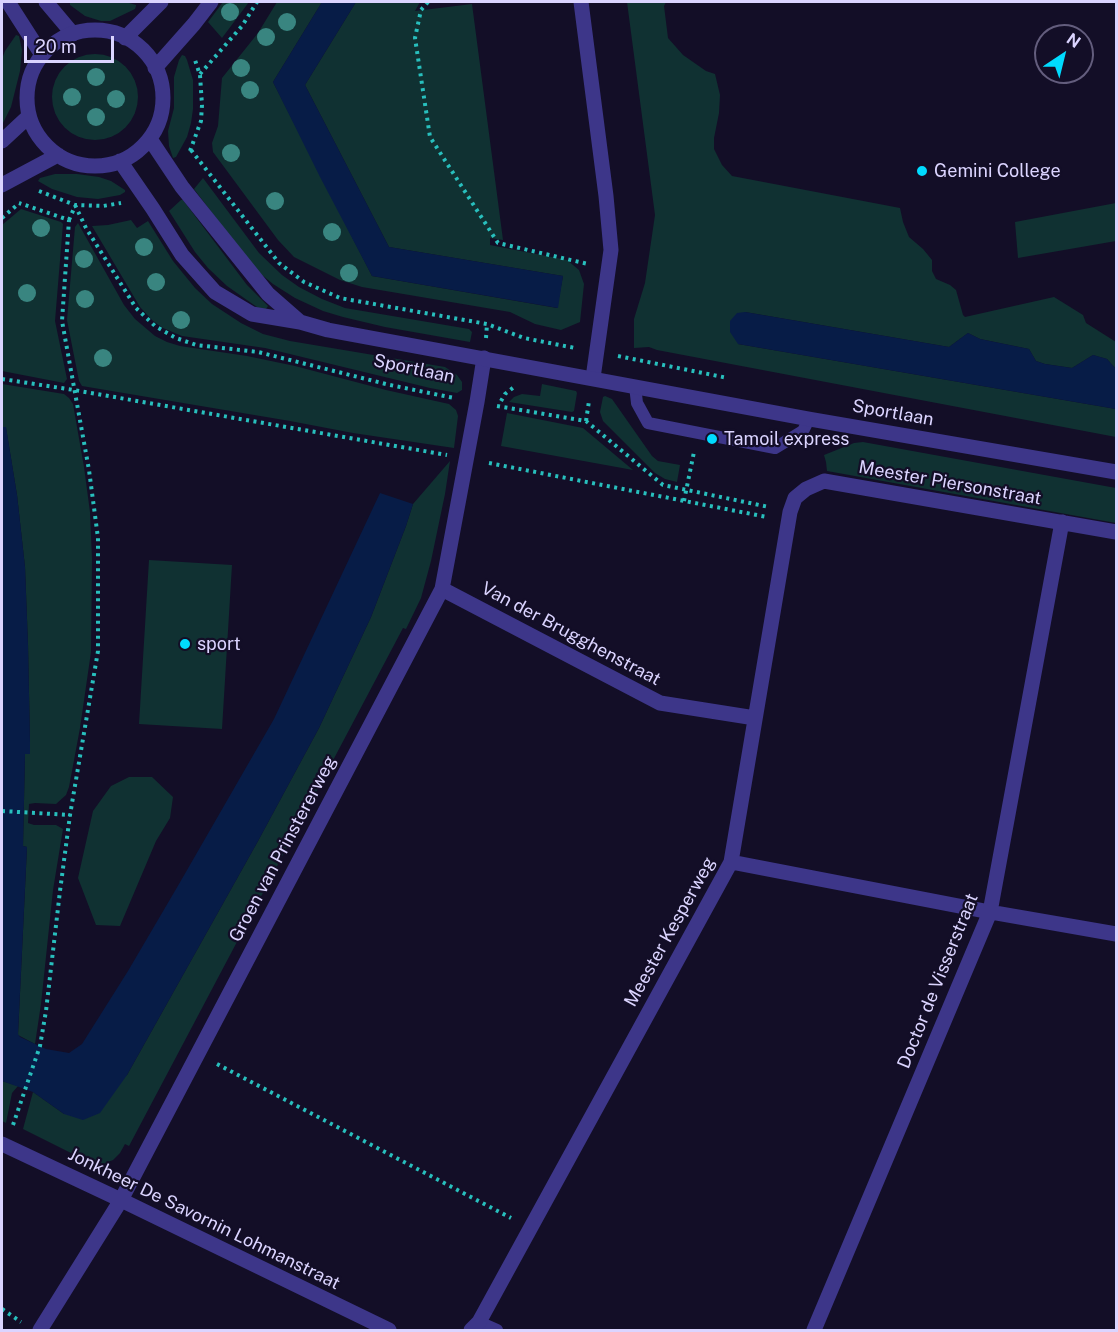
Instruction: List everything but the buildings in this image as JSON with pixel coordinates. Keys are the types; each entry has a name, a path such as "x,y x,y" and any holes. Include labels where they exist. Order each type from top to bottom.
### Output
{"street":[{"path":"8,2 42,55"},
{"path":"46,2 73,34"},
{"path":"125,38 161,2"},
{"path":"155,68 211,2"},
{"path":"581,2 611,250 593,378"},
{"path":"97,31 117,34 144,52 155,68 160,83 162,107 159,119 150,139 139,150 120,161 92,166 78,164 58,155 38,136 29,116 27,90 34,68 42,55 56,43 73,34 97,31"},
{"path":"2,141 29,116"},
{"name":"Sportlaan","path":"150,139 182,186 268,294 300,322"},
{"path":"2,185 58,155"},
{"name":"Sportlaan","path":"120,161 182,255 215,292 252,314 809,419 1116,472"},
{"name":"Groen van Prinstererweg","path":"40,1330 121,1200 442,589 483,358"},
{"name":"Meester Piersonstraat","path":"790,517 795,498 806,489 825,482 1116,532"},
{"name":"Meester Kesperweg","path":"475,1326 731,862 790,517"},
{"name":"Doctor de Visserstraat","path":"814,1330 990,912 1062,522"},
{"name":"Van der Brugghenstraat","path":"442,589 660,703 755,718"},
{"path":"731,862 1116,934"},
{"name":"Jonkheer De Savornin Lohmanstraat","path":"4,1145 389,1330"}],"lane":[{"path":"635,386 638,403 648,423 775,448 803,431 809,419"},
{"path":"475,1326 497,1330"}],"path":[{"path":"257,2 242,26 200,75 201,121 191,150 279,263 304,282 340,298 487,324 524,338 598,352"},
{"path":"428,2 421,10 415,38 430,137 498,243 609,269"},
{"path":"4,1145 40,1046 70,815 98,651 98,538 89,470 62,321 69,220 75,205 37,189"},
{"path":"19,203 69,220"},
{"name":"Sportlaan","path":"75,205 86,228 136,308 155,326 176,338 196,345 258,352 390,385 586,421 663,485 790,517"},
{"path":"497,417 505,394 515,386 533,388 541,341"},
{"path":"2,379 466,458"},
{"path":"684,501 698,433"},
{"path":"490,452 489,463 684,501 790,517"},
{"path":"2,811 70,815"},
{"path":"198,1054 530,1228"}],"green space":[{"path":"70,2 126,2 136,6 135,9 110,21 101,21 85,16 70,5"},
{"path":"223,2 249,2 222,38 208,22"},
{"path":"277,2 322,2 273,82 372,276 557,308 563,276 389,247 305,85 356,2 420,2 415,11 472,4 503,240 490,238 490,245 567,260 579,270 584,284 580,322 561,330 535,324 510,312 362,287 340,280 294,257 278,240 213,152 212,143 218,126 222,78 258,33"},
{"path":"627,2 666,2 664,6 668,38 683,55 706,71 715,74 720,95 714,149 722,165 732,176 900,208 909,237 932,260 932,271 936,279 956,290 965,317 1054,297 1083,315 1086,323 1116,342 1116,369 1107,359 1093,355 1072,368 1045,364 1036,361 1029,349 980,339 968,333 949,347 745,312 738,344 1116,409 1116,437 649,347 634,348 634,319 645,283 655,215"},
{"path":"16,35 19,36 22,50 20,71 11,107 2,125 2,59"},
{"path":"87,54 103,54 126,66 135,80 138,97 135,114 126,128 103,140 87,140 71,133 59,121 52,105 52,89 59,73 71,61"},
{"path":"182,55 187,60 193,80 193,109 187,137 176,157 173,158 168,131 174,108 174,77"},
{"path":"55,174 99,177 111,181 125,192 98,199 77,197 52,189 38,181 40,178"},
{"path":"203,178 259,253 282,275 299,287 345,308 469,329 472,332 470,342 343,317 295,298 261,274 245,256 194,189"},
{"path":"181,200 247,285 268,306 264,312 227,286 195,252 169,211"},
{"path":"1116,203 1116,241 1018,258 1015,222"},
{"path":"21,209 63,224 55,321 67,379 64,383 2,371 2,225"},
{"path":"131,220 137,228 148,221 173,261 195,288 212,304 241,323 263,334 290,341 445,367 457,375 462,382 462,390 457,393 430,388 265,348 182,336 163,328 140,307 92,226"},
{"path":"78,223 124,305 135,319 155,336 180,346 295,366 449,404 456,410 458,416 454,448 353,433 82,386 79,381 67,320 75,227"},
{"path":"2,384 64,394 69,398 73,404 90,512 91,652 69,787 66,795 56,804 29,804 28,823 56,825 63,829 53,890 35,1044 18,1035 27,847 23,846 25,754 30,742 28,645 25,567 17,495 6,428 2,427"},
{"path":"542,384 576,391 574,411 509,402 522,394 540,396"},
{"path":"605,396 612,399 652,456 658,461 680,465 677,482 655,473 603,421 600,412"},
{"path":"507,413 583,428 633,470 501,446"},
{"path":"863,442 1116,488 1116,523 827,471 824,455 854,443"},
{"path":"450,461 431,561 421,598 129,1146 125,1144 113,1160 101,1165 91,1163 23,1129 33,1092 64,1114 127,1075 319,728 371,617 413,504"},
{"name":"sport","path":"149,560 232,565 222,729 139,724"},
{"path":"129,777 152,777 173,797 170,818 156,841 120,926 96,925 78,878 93,811 111,786"},
{"path":"2,1081 18,1086 12,1093 6,1123 2,1121"}],"water":[{"path":"322,2 356,2 305,85 389,247 563,276 558,308 372,276 273,82"},
{"path":"745,312 949,347 968,333 980,339 1029,349 1036,361 1072,368 1093,355 1107,359 1116,369 1116,409 738,344 730,332 730,321 737,313"},
{"path":"2,427 6,427 17,495 25,567 28,645 30,754 25,754 23,846 27,847 18,1034 46,1049 69,1053 82,1044 128,971 274,719 380,493 413,504 371,617 319,728 127,1075 100,1113 83,1120 64,1114 33,1092 2,1081"}],"place":[{"name":"Gemini College","path":"922,171"},
{"name":"Tamoil express","path":"712,439"},
{"name":"sport","path":"185,644"}]}
